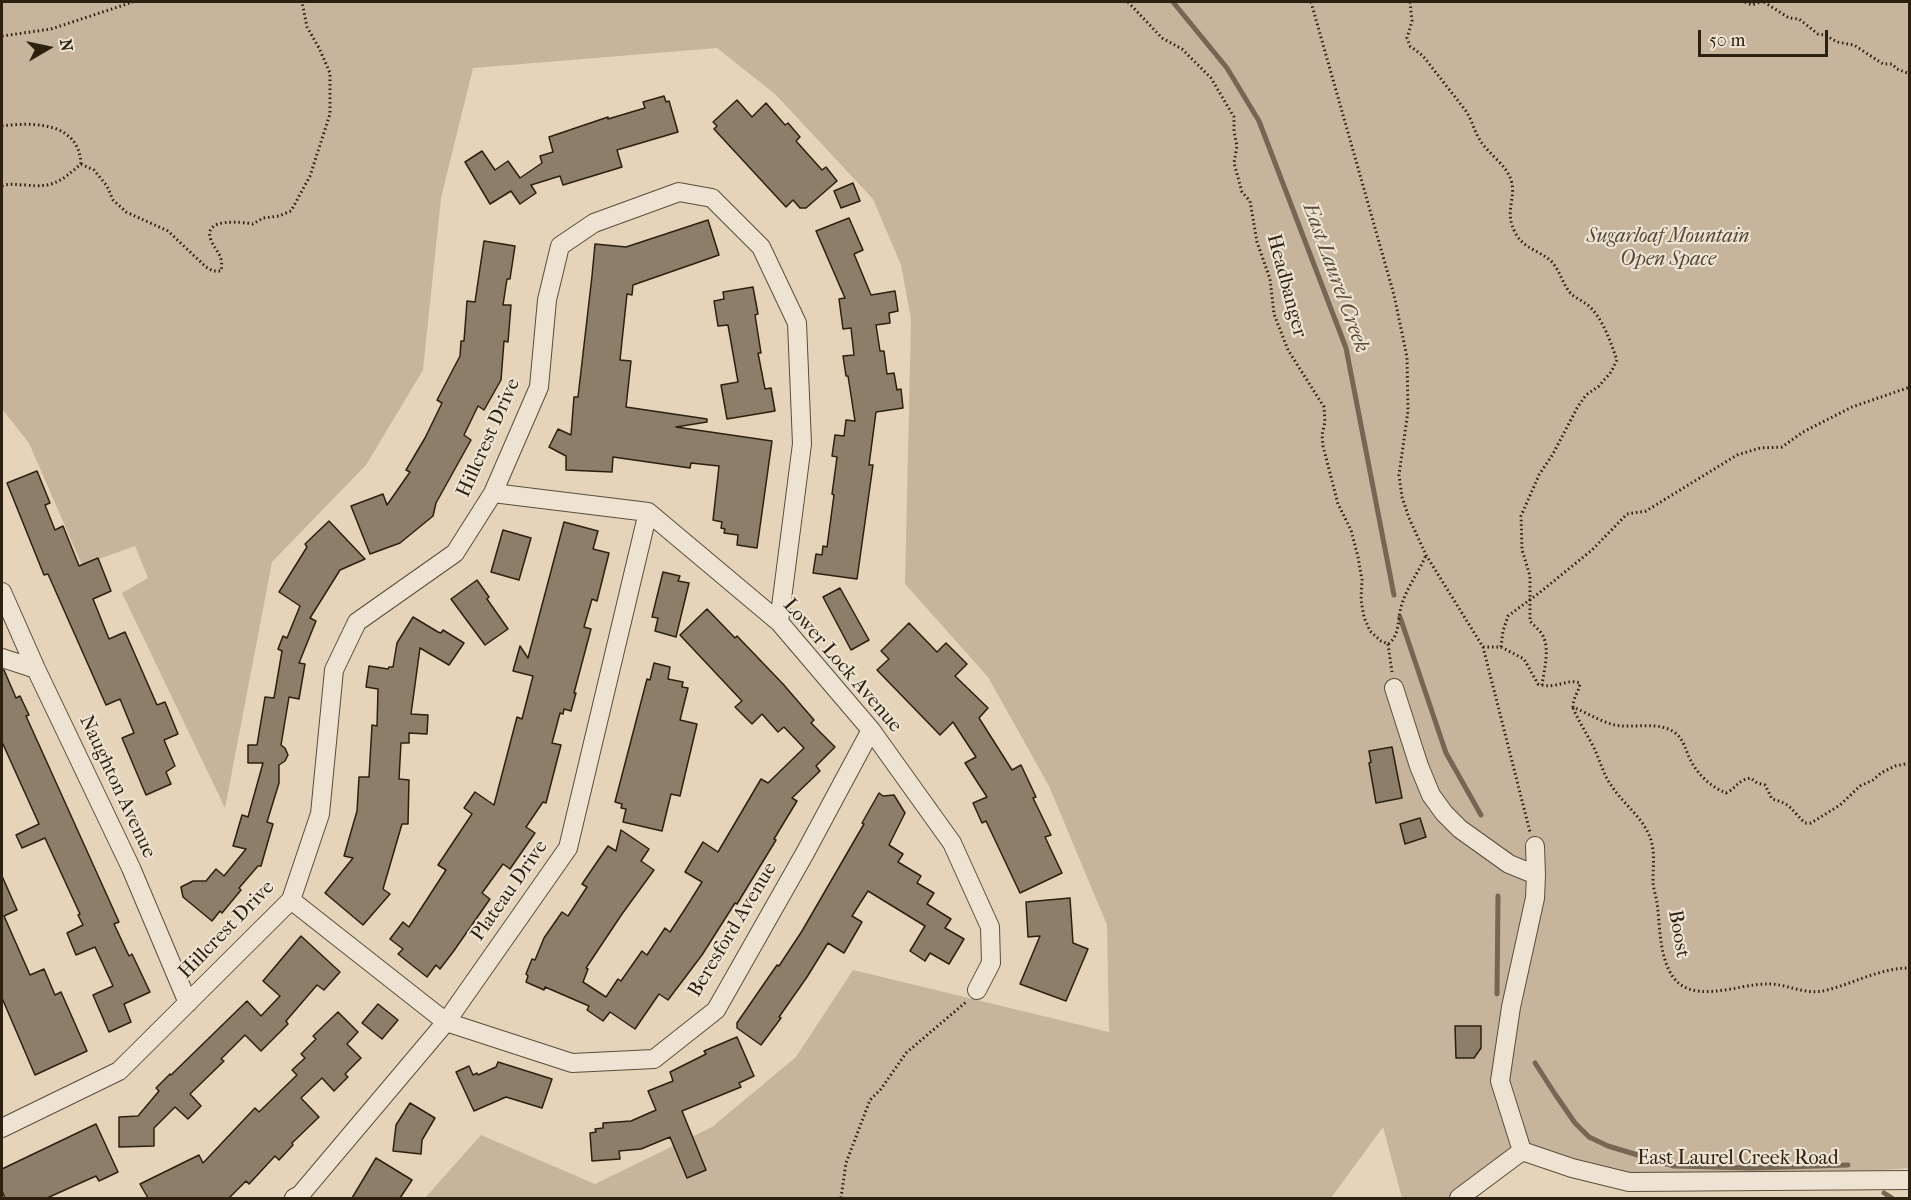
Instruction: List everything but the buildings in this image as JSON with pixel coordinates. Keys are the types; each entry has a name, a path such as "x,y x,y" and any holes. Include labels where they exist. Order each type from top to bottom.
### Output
{"street":[{"name":"Hillcrest Drive","path":"4,1120 119,1071 291,900 320,814 334,670 357,622 455,553 493,493 539,387 546,300 560,246 594,223 679,192 712,198 761,247 797,323 802,444 779,622"},
{"path":"493,493 648,512"},
{"name":"Lower Lock Avenue","path":"648,512 779,622 871,730 952,843 990,927 992,963 977,990"},
{"name":"Plateau Drive","path":"294,1198 300,1195 446,1022 568,849 648,512"},
{"name":"Naughton Avenue","path":"2,592 36,669 131,868 188,1003"},
{"path":"2,658 36,669"},
{"path":"1394,688 1419,766 1431,795 1444,813 1460,829 1509,864 1536,875"},
{"name":"Beresford Avenue","path":"291,900 446,1022 572,1063 654,1059 716,1010 805,853 871,730"},
{"path":"1460,1198 1522,1150 1500,1082 1522,947 1535,898 1534,846"},
{"name":"East Laurel Creek Road","path":"1522,1150 1572,1168 1629,1182 1910,1180"}],"path":[{"path":"2,36 51,29 133,2"},
{"path":"81,164 94,170 107,186 113,200 126,212 168,231 206,267 213,271 221,271 221,257 210,234 212,228 221,223 253,224 263,218 279,216 291,211 310,176 330,114 330,73 307,27 302,2"},
{"name":"Headbanger","path":"1128,2 1162,38 1182,50 1211,78 1234,117 1237,146 1234,163 1242,192 1250,201 1257,242 1270,279 1274,314 1288,350 1324,407 1323,446 1338,504 1351,530 1358,557 1364,617 1371,631 1381,641 1388,644"},
{"path":"1311,2 1394,295 1407,357 1408,411 1399,475 1402,496 1409,518 1426,555 1483,647 1534,846"},
{"path":"1410,2 1412,21 1407,38 1410,46 1423,56 1466,111 1472,119 1479,139 1508,174 1512,190 1509,217 1516,236 1529,249 1553,263 1569,292 1588,305 1597,315 1605,328 1617,360 1611,372 1599,386 1586,395 1576,408 1553,454 1539,475 1521,516 1521,543 1530,576 1530,621 1542,633 1545,642 1542,685"},
{"path":"1745,2 1752,4 1762,2 1786,17 1799,19 1818,34 1837,42 1860,47 1883,64 1892,64 1897,69 1910,74"},
{"path":"2,126 21,124 61,130 74,139 80,152 81,164"},
{"path":"2,186 7,184 47,185 62,180 81,164"},
{"path":"1501,647 1508,616 1592,550 1627,514 1646,511 1737,455 1760,448 1782,447 1803,432 1852,407 1910,387"},
{"path":"1394,688 1388,644 1394,640 1401,605 1426,555"},
{"path":"1483,647 1501,647 1524,659 1538,684 1547,687 1576,681 1580,683 1573,699 1573,707 1610,724 1645,725 1670,729 1684,742 1696,771 1717,790 1726,793 1742,779 1751,778 1765,785 1772,799 1790,806 1805,823 1811,823 1840,805 1860,786 1874,780 1881,773 1895,766 1910,763"},
{"name":"Boost","path":"1573,707 1610,784 1641,822 1650,838 1654,860 1653,882 1668,968 1674,979 1691,990 1710,992 1754,984 1825,991 1866,976 1897,968 1910,968"},
{"path":"841,1198 846,1163 870,1100 881,1089 906,1053 977,990"}],"green space":[{"name":"Sugarloaf Mountain Open Space","path":"2,2 1909,2 1909,1168 1628,1188 1523,1159 1470,1198 1402,1198 1383,1127 1331,1198 425,1198 481,1135 595,1184 712,1127 796,1057 853,970 1109,1032 1107,925 1049,786 988,677 905,584 911,319 901,265 873,199 775,94 717,48 473,68 441,198 423,370 366,465 272,562 225,808 122,593 148,578 135,546 82,565 29,443 2,409"}],"waterway":[{"name":"East Laurel Creek","path":"1173,2 1227,68 1259,121 1346,348 1394,595"},
{"name":"East Laurel Creek","path":"1400,617 1446,753 1481,815"},
{"name":"East Laurel Creek","path":"1497,994 1498,896"},
{"name":"East Laurel Creek","path":"1535,1063 1575,1123 1589,1137 1608,1146 1674,1166 1752,1168 1848,1165"},
{"name":"East Laurel Creek","path":"1884,1193 1892,1198"}]}
